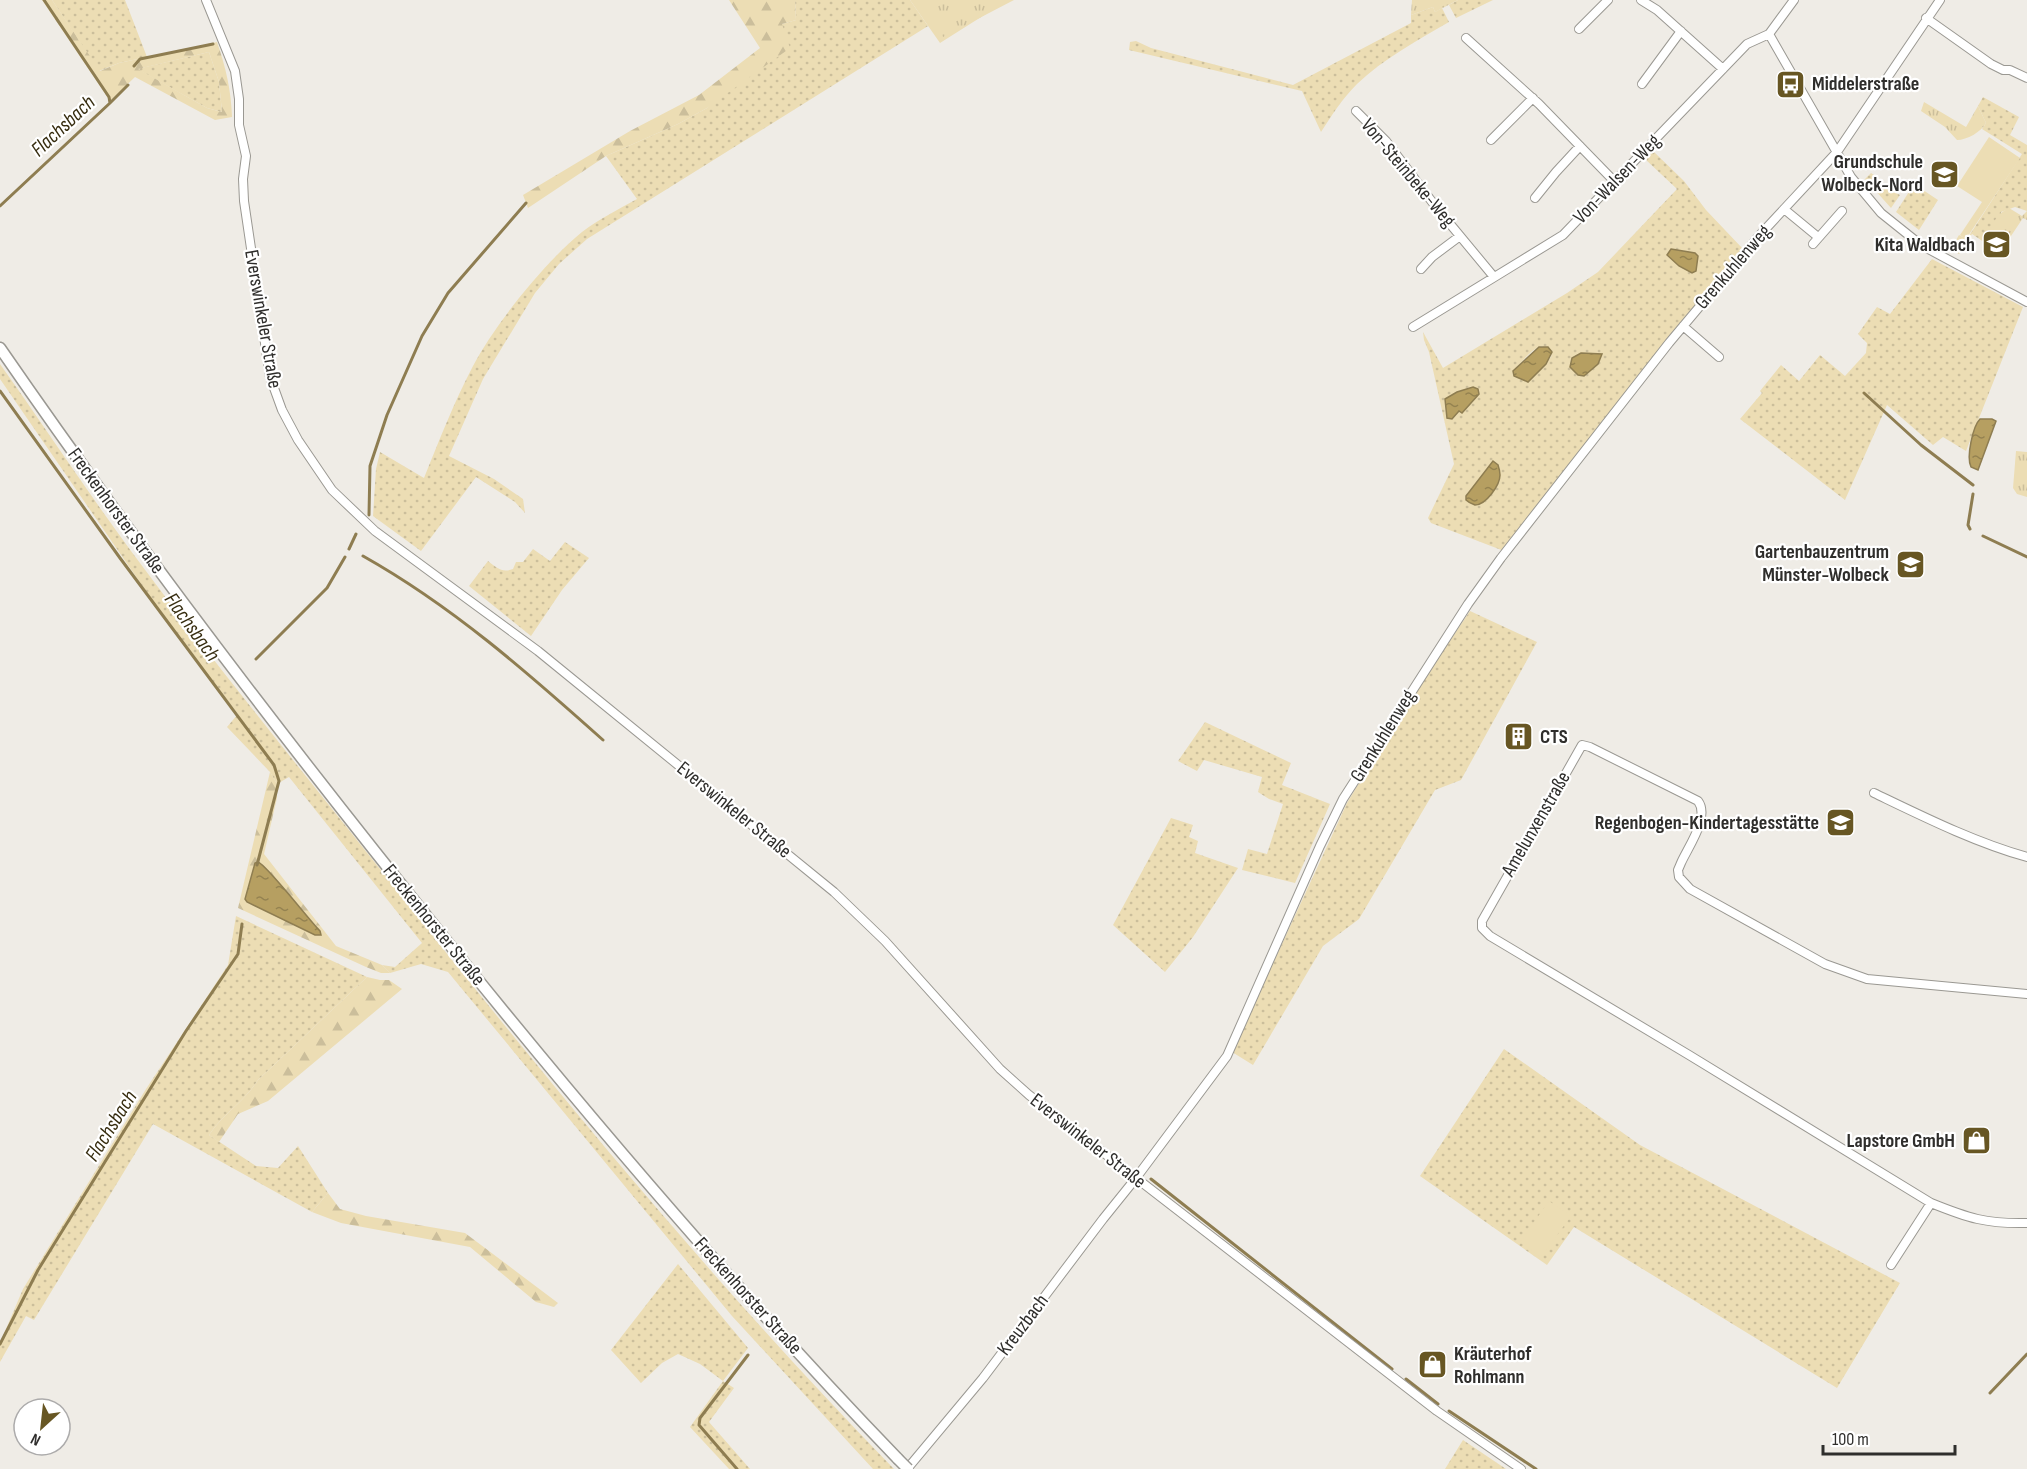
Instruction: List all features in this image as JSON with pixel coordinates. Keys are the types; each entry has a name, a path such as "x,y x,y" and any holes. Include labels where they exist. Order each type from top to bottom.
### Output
{"main road":[{"name":"Freckenhorster Straße","path":"0,348 122,520 304,762 429,920 526,1039 700,1243 808,1364 907,1469"}],"street":[{"name":"Everswinkeler Straße","path":"206,0 235,71 239,99 239,125 246,156 243,179 244,201 270,377 282,410 298,440 332,490 375,531 538,651 834,892 885,941 1000,1069 1029,1095 1437,1412 1521,1469"},
{"path":"1579,28 1608,0"},
{"path":"1641,0 1657,10 1723,69"},
{"name":"Von-Walsen-Weg","path":"1413,327 1563,235 1747,44 1769,34 1794,0"},
{"name":"Grenkuhlenweg","path":"1136,1178 1227,1056 1343,799 1403,702 1468,604 1501,558 1683,326 1784,209 1837,152 1940,0"},
{"path":"1926,18 1991,64 2027,78"},
{"path":"1642,84 1681,31"},
{"path":"1769,34 1851,177 1864,194 1898,227 1921,245 2027,302"},
{"path":"1466,38 1533,98 1614,181"},
{"path":"1491,140 1533,98"},
{"name":"Von-Steinbeke-Weg","path":"1356,111 1395,151 1494,277"},
{"path":"1535,198 1580,146"},
{"name":"Grenkuhlenweg","path":"1784,209 1818,237"},
{"path":"1813,244 1842,212"},
{"name":"Von-Steinbeke-Weg","path":"1421,269 1432,257 1460,236"},
{"name":"Grenkuhlenweg","path":"1683,326 1719,357"},
{"name":"Amelunxenstraße","path":"2027,994 1868,979 1825,964 1690,889 1679,877 1681,863 1703,817 1702,806 1698,801 1590,747 1581,745 1482,921 1482,928 1490,936 1931,1203 1985,1222 2027,1223"},
{"path":"1874,793 2005,851 2027,857"},
{"name":"Kreuzbach","path":"907,1469 982,1378 1136,1178"},
{"path":"1891,1265 1931,1203"}],"green space":[{"path":"42,0 52,0 100,71 119,63 217,42 228,79 232,117 215,120 135,77 110,101","holes":["209,52 219,82 222,112 207,108 138,69"]},
{"path":"52,0 125,0 147,57 119,63 99,71"},
{"path":"729,0 795,0 796,20 782,24 790,48 707,108 678,124 606,156 528,208 523,195 630,131 699,95 760,48"},
{"path":"795,0 910,0 928,26 587,239 559,264 535,293 483,379 449,456 494,479 523,499 525,513 515,502 476,477 421,551 373,516 376,469 380,452 424,478 466,380 494,331 537,276 568,244 595,223 637,199 606,156 678,124 707,108 782,24 796,20"},
{"path":"910,0 1008,0 940,43"},
{"path":"917,0 1014,0 943,37"},
{"path":"1412,0 1458,0 1435,12 1433,7 1411,15"},
{"path":"1458,0 1493,0 1456,18 1449,5"},
{"path":"1433,7 1435,12 1442,8 1449,22 1401,50 1367,75 1347,95 1321,132 1302,91 1129,50 1130,42 1136,41 1151,48 1293,85 1411,23 1411,15"},
{"path":"209,52 219,82 222,112 207,108 137,69"},
{"path":"1983,97 2019,117 2010,135 2027,145 2027,211 2015,207 2001,212 2000,253 1972,234 1959,254 1952,250 1959,235 1967,239 2022,154 1982,129 1986,123 1978,106"},
{"path":"1924,102 1966,127 1978,106 1986,123 1973,135 1957,140 1945,127 1921,111"},
{"path":"1989,137 2020,158 1966,239 1960,235 1982,202 1957,186"},
{"path":"1653,151 1684,181 1706,210 1743,249 1666,341 1504,551 1431,523 1428,518 1454,464 1423,332 1443,368 1598,272 1677,189 1645,159","holes":["1542,346 1552,352 1551,357 1531,379 1528,381 1513,371 1530,353","1493,461 1498,465 1495,487 1480,503 1466,500 1466,496"]},
{"path":"1871,173 1880,179 1878,183 1900,195 1891,208 1865,179"},
{"path":"1914,184 1938,200 1919,230 1896,212"},
{"path":"2009,208 2022,216 2027,211 2027,220 2023,218 2001,251 1993,239 1992,227 1998,216"},
{"path":"1932,259 2023,307 1966,451 1943,437 1933,445 1887,405 1845,500 1740,419 1781,365 1799,381 1820,355 1845,376 1866,353 1867,343 1858,334 1877,307 1890,314"},
{"path":"0,364 163,594 515,1038 700,1258 828,1400 894,1469 873,1469 732,1316 448,972 421,964 390,973 382,965 395,967 422,943 289,777 277,784 270,772 227,727 238,714 172,629 0,379"},
{"path":"2016,451 2027,452 2027,497 2017,494 2013,488"},
{"path":"565,542 589,558 562,590 531,636 469,586 488,561 500,569 513,569 516,562 523,562 533,549 550,561"},
{"path":"1470,611 1537,642 1461,780 1435,790 1359,919 1323,946 1253,1065 1232,1052 1347,803 1405,707"},
{"path":"1205,722 1291,763 1282,785 1330,804 1295,883 1242,870 1248,849 1267,854 1283,804 1258,792 1262,777 1204,760 1197,771 1178,761"},
{"path":"270,772 277,784 277,798 264,854 336,946 382,965 390,973 381,973 366,967 238,908"},
{"path":"1171,818 1193,825 1189,837 1198,841 1195,853 1238,868 1193,937 1165,972 1113,925"},
{"path":"236,916 367,977 258,1080 209,1135 256,1166 278,1168 298,1146 328,1193 312,1212 153,1124 34,1320 26,1316 0,1362 0,1343 23,1289 146,1089 228,965"},
{"path":"367,977 389,980 402,989 268,1101 238,1114 219,1142 209,1135 258,1080"},
{"path":"1504,1049 1640,1145 1900,1283 1837,1388 1574,1227 1547,1265 1420,1176"},
{"path":"328,1193 340,1209 366,1216 465,1233 558,1303 554,1307 536,1302 470,1247 341,1223 312,1212"},
{"path":"1549,1201 1571,1216 1541,1257 1520,1242"},
{"path":"678,1264 748,1348 723,1381 700,1364 678,1354 662,1363 641,1383 611,1350"},
{"path":"723,1381 734,1388 709,1422 750,1469 729,1469 690,1427"},
{"path":"1463,1440 1506,1469 1445,1469"}],"water":[{"path":"1671,249 1695,253 1698,256 1696,271 1692,273 1679,266 1667,255"},
{"path":"1539,347 1548,347 1552,352 1546,364 1528,382 1514,376 1513,371"},
{"path":"1581,353 1602,354 1598,364 1584,376 1578,375 1570,367 1572,358"},
{"path":"1473,387 1478,389 1479,394 1462,413 1459,411 1452,419 1447,418 1445,399"},
{"path":"1980,419 1996,421 1978,470 1971,467 1969,456 1973,435"},
{"path":"1493,461 1498,465 1500,474 1495,489 1484,502 1475,505 1470,503 1466,500 1466,496"},
{"path":"258,862 278,882 321,935 315,935 247,902 245,899 255,863"}],"waterway":[{"name":"Flachsbach","path":"0,206 110,103 109,97 44,0"},
{"path":"134,66 140,59 213,44"},
{"path":"110,103 128,85"},
{"path":"369,515 370,466 387,415 422,336 448,293 526,203"},
{"name":"Flachsbach","path":"0,391 120,558 274,765 279,781 257,865"},
{"path":"1864,393 1921,445 1973,485"},
{"path":"1970,529 1968,525 1973,494"},
{"path":"349,549 356,534"},
{"path":"1983,536 2027,557"},
{"path":"363,556 396,575 458,618 517,665 603,740"},
{"path":"256,659 327,588 345,557"},
{"name":"Flachsbach","path":"0,1344 38,1270 186,1031 238,954 242,924"},
{"path":"1151,1179 1392,1369"},
{"path":"1990,1393 2027,1354"},
{"path":"737,1469 699,1425 700,1418 748,1355"},
{"path":"1406,1379 1438,1404"},
{"path":"1449,1411 1536,1469"}],"place":[{"name":"Middelerstraße","path":"1791,84"},
{"name":"Grundschule Wolbeck-Nord","path":"1944,174"},
{"name":"Kita Waldbach","path":"1996,245"},
{"name":"Gartenbauzentrum Münster-Wolbeck","path":"1910,564"},
{"name":"CTS","path":"1519,737"},
{"name":"Regenbogen-Kindertagesstätte","path":"1840,823"},
{"name":"Lapstore GmbH","path":"1976,1141"},
{"name":"Kräuterhof Rohlmann","path":"1433,1365"}]}
